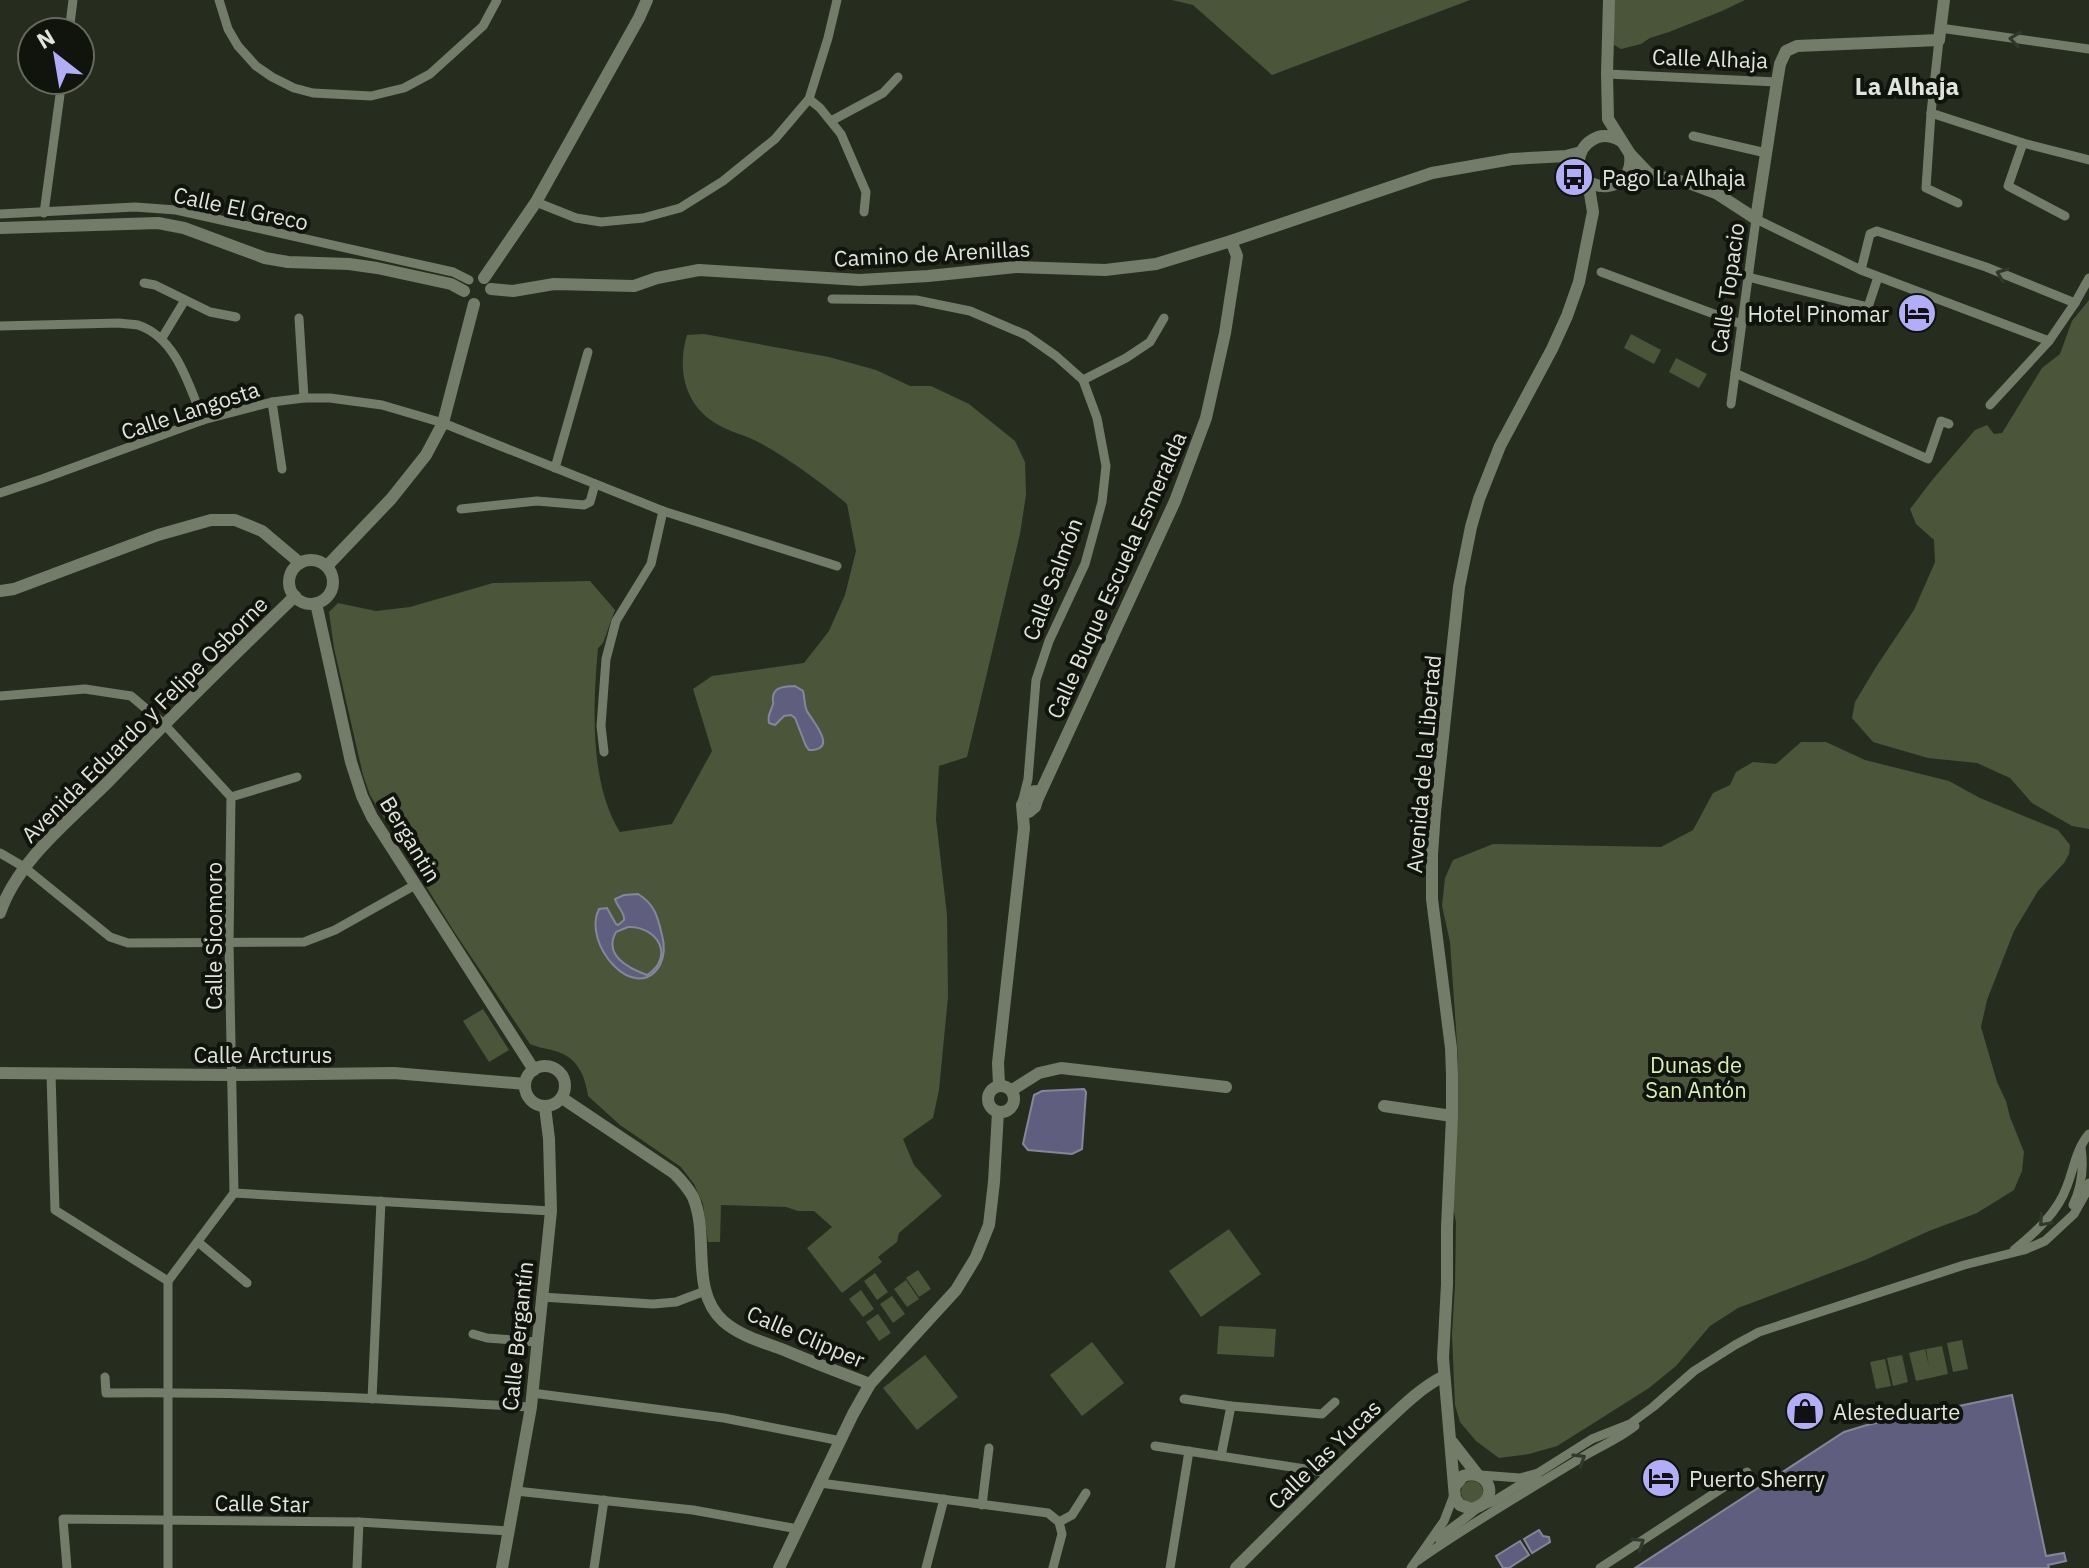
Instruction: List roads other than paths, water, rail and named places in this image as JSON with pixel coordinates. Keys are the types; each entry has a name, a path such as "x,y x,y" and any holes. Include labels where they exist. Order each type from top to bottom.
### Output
{"street":[{"path":"219,0 228,29 256,66 294,88 313,93 357,96 404,88 430,74 483,26 497,0"},
{"path":"466,286 467,299 474,304 486,301 490,295 488,284 647,0"},
{"path":"536,202 576,218 601,222 643,218 680,208 723,181 775,139 809,99 837,0"},
{"path":"1609,0 1608,119 1630,154 1649,174"},
{"path":"1944,0 1926,188 1958,203"},
{"path":"1940,34 2089,49"},
{"name":"Calle Alhaja","path":"1607,74 1777,82 1786,51 1797,46 1940,34"},
{"path":"831,121 883,93 898,77"},
{"name":"Calle Topacio","path":"1731,404 1777,82"},
{"path":"44,213 60,96"},
{"path":"809,99 841,134 866,192 864,212"},
{"path":"1931,113 2023,143 2089,160"},
{"path":"1608,119 1584,146 1580,157 1583,176 1588,181 1604,187 1649,174 1689,183 1716,193 1756,219 1861,270 2049,341"},
{"path":"1594,138 1608,136 1621,141"},
{"path":"1693,136 1766,153"},
{"path":"2023,143 2008,186 2065,216"},
{"path":"1618,183 1630,168 1630,154"},
{"name":"Camino de Arenillas","path":"488,284 513,291 554,284 634,286 699,270 860,280 1016,267 1105,270 1156,264 1432,173 1512,159 1580,157"},
{"name":"Avenida de la Libertad","path":"1588,181 1593,212"},
{"name":"Avenida de la Libertad","path":"1454,1491 1443,1358 1452,1116 1451,1048 1432,899 1432,854 1459,587 1471,527 1490,471 1567,316 1579,282 1593,212 1604,194 1618,183"},
{"name":"Calle El Greco","path":"0,214 135,207 176,210 453,272 466,286"},
{"path":"0,228 158,223 184,228 265,258 349,264 466,286 479,277 488,284"},
{"path":"1861,270 1870,234 1877,231 1986,267 2075,303"},
{"name":"Calle Buque Escuela Esmeralda","path":"1005,1088 998,1063 1024,828 1031,800 1046,781 1175,501 1206,418 1225,333 1237,256 1231,241"},
{"path":"1601,272 1741,324"},
{"path":"1748,277 1868,307 1878,277"},
{"path":"1990,405 2049,341 2089,278"},
{"path":"144,283 155,285 210,312 236,317"},
{"name":"Calle Salmón","path":"832,299 916,300 970,311 1026,335 1083,380 1097,418 1106,466 1102,502 1085,564 1049,641 1036,680 1028,779 1031,800"},
{"path":"162,338 185,300"},
{"path":"327,566 391,499 426,455 443,423 474,304"},
{"path":"299,318 304,398"},
{"path":"1083,380 1150,342 1164,318"},
{"path":"0,326 138,325 162,338 172,351 203,420"},
{"path":"555,468 588,352"},
{"path":"1735,373 1928,459 1941,421 1949,424"},
{"name":"Calle Langosta","path":"0,493 203,420 272,402 330,398 382,405 443,423 663,511 837,566"},
{"path":"272,402 282,469"},
{"path":"461,509 537,501 584,505 590,502 595,484"},
{"path":"604,752 601,726 606,659 616,621 651,564 663,511"},
{"path":"0,591 14,589 158,535 211,520 235,520 262,531 300,563"},
{"path":"314,560 327,566 333,583 325,599 308,603 295,596 291,590 290,575 300,563 314,560"},
{"name":"Avenida Eduardo y Felipe Osborne","path":"0,913 5,896 24,867 295,596"},
{"name":"Bergantin","path":"316,603 351,762 362,796 372,817 534,1070"},
{"path":"0,696 85,689 131,696 164,724 231,797 297,777"},
{"path":"1028,779 1031,800"},
{"name":"Calle Sicomoro","path":"231,797 229,944 234,1193"},
{"path":"0,853 24,867 110,937 128,943 304,942 335,930 415,885"},
{"path":"552,1067 562,1075 566,1086 562,1098 552,1106 545,1107 533,1102 526,1091 527,1078 534,1070 552,1067"},
{"path":"1005,1088 1015,1099 1012,1108 998,1112 991,1107 988,1098 991,1090 1061,1068 1226,1087"},
{"name":"Calle Arcturus","path":"0,1073 394,1073 525,1084"},
{"path":"51,1074 55,1210 168,1281"},
{"name":"Calle Clipper","path":"562,1098 683,1182 693,1198 699,1226 705,1291 722,1320 743,1334 870,1384 779,1568"},
{"path":"1384,1106 1452,1116"},
{"name":"Calle Bergantín","path":"502,1568 531,1407 551,1211 545,1107"},
{"path":"870,1384 956,1290 976,1257 989,1225 998,1112"},
{"path":"2011,1252 2060,1203 2073,1161 2089,1134"},
{"path":"2064,1223 2080,1190 2081,1147"},
{"path":"1414,1564 1444,1521 1454,1491 1463,1476 1530,1476 1592,1439 1630,1424 1694,1371 1759,1332 2045,1241 2079,1207 2089,1183"},
{"path":"168,1568 168,1281 234,1193 551,1211"},
{"path":"372,1399 381,1201"},
{"path":"198,1242 247,1283"},
{"path":"541,1297 653,1304 676,1302 705,1291"},
{"path":"473,1334 537,1342"},
{"name":"Calle las Yucas","path":"1236,1568 1331,1473 1420,1391 1444,1376"},
{"path":"105,1377 106,1393 168,1392 531,1407"},
{"path":"532,1393 724,1418 841,1441"},
{"path":"1184,1399 1322,1414 1335,1402"},
{"path":"1221,1456 1231,1406"},
{"path":"1414,1564 1451,1536 1624,1434 1653,1407"},
{"path":"1430,1552 1446,1531 1468,1517 1490,1492 1489,1485 1451,1441"},
{"path":"1155,1446 1331,1473"},
{"path":"982,1505 989,1448"},
{"path":"1170,1568 1189,1451"},
{"path":"1600,1568 1747,1472"},
{"path":"1454,1491 1457,1501 1465,1508 1480,1506 1518,1486 1555,1475"},
{"path":"820,1483 1048,1513 1059,1522 1062,1534 1053,1568"},
{"path":"516,1491 693,1510 798,1529"},
{"path":"1059,1522 1072,1515 1086,1493"},
{"path":"926,1568 944,1499"},
{"path":"594,1568 604,1500"},
{"name":"Calle Star","path":"67,1568 63,1519 359,1522 509,1531"},
{"path":"357,1568 359,1522"}],"water":[{"path":"795,686 803,691 807,711 822,735 822,745 818,749 809,750 791,715 784,716 775,725 769,723 774,693 781,688"},
{"path":"638,894 644,898 659,923 664,954 660,965 650,976 638,978 625,975 604,953 598,938 595,923 599,909 607,908 618,925 624,917 615,899","holes":["628,927 639,928 655,937 661,952 660,960 647,975 620,960 613,947 616,932"]},
{"path":"1084,1089 1082,1149 1072,1154 1028,1150 1023,1144 1034,1095 1042,1091"},
{"path":"2012,1395 2046,1556 2064,1553 2066,1561 2048,1565 2049,1568 1635,1568 1844,1432"},
{"path":"1539,1530 1543,1536 1549,1537 1550,1542 1532,1553 1524,1539"},
{"path":"1520,1541 1529,1555 1509,1568 1503,1568 1496,1556"}],"place":[{"name":"Pago La Alhaja","path":"1574,177"},
{"name":"Hotel Pinomar","path":"1917,313"},
{"name":"Alesteduarte","path":"1805,1411"},
{"name":"Puerto Sherry","path":"1661,1478"}],"district":[{"name":"La Alhaja","path":"1907,86"}],"park label":[{"name":"Dunas de San Antón","path":"1696,1076"}]}
